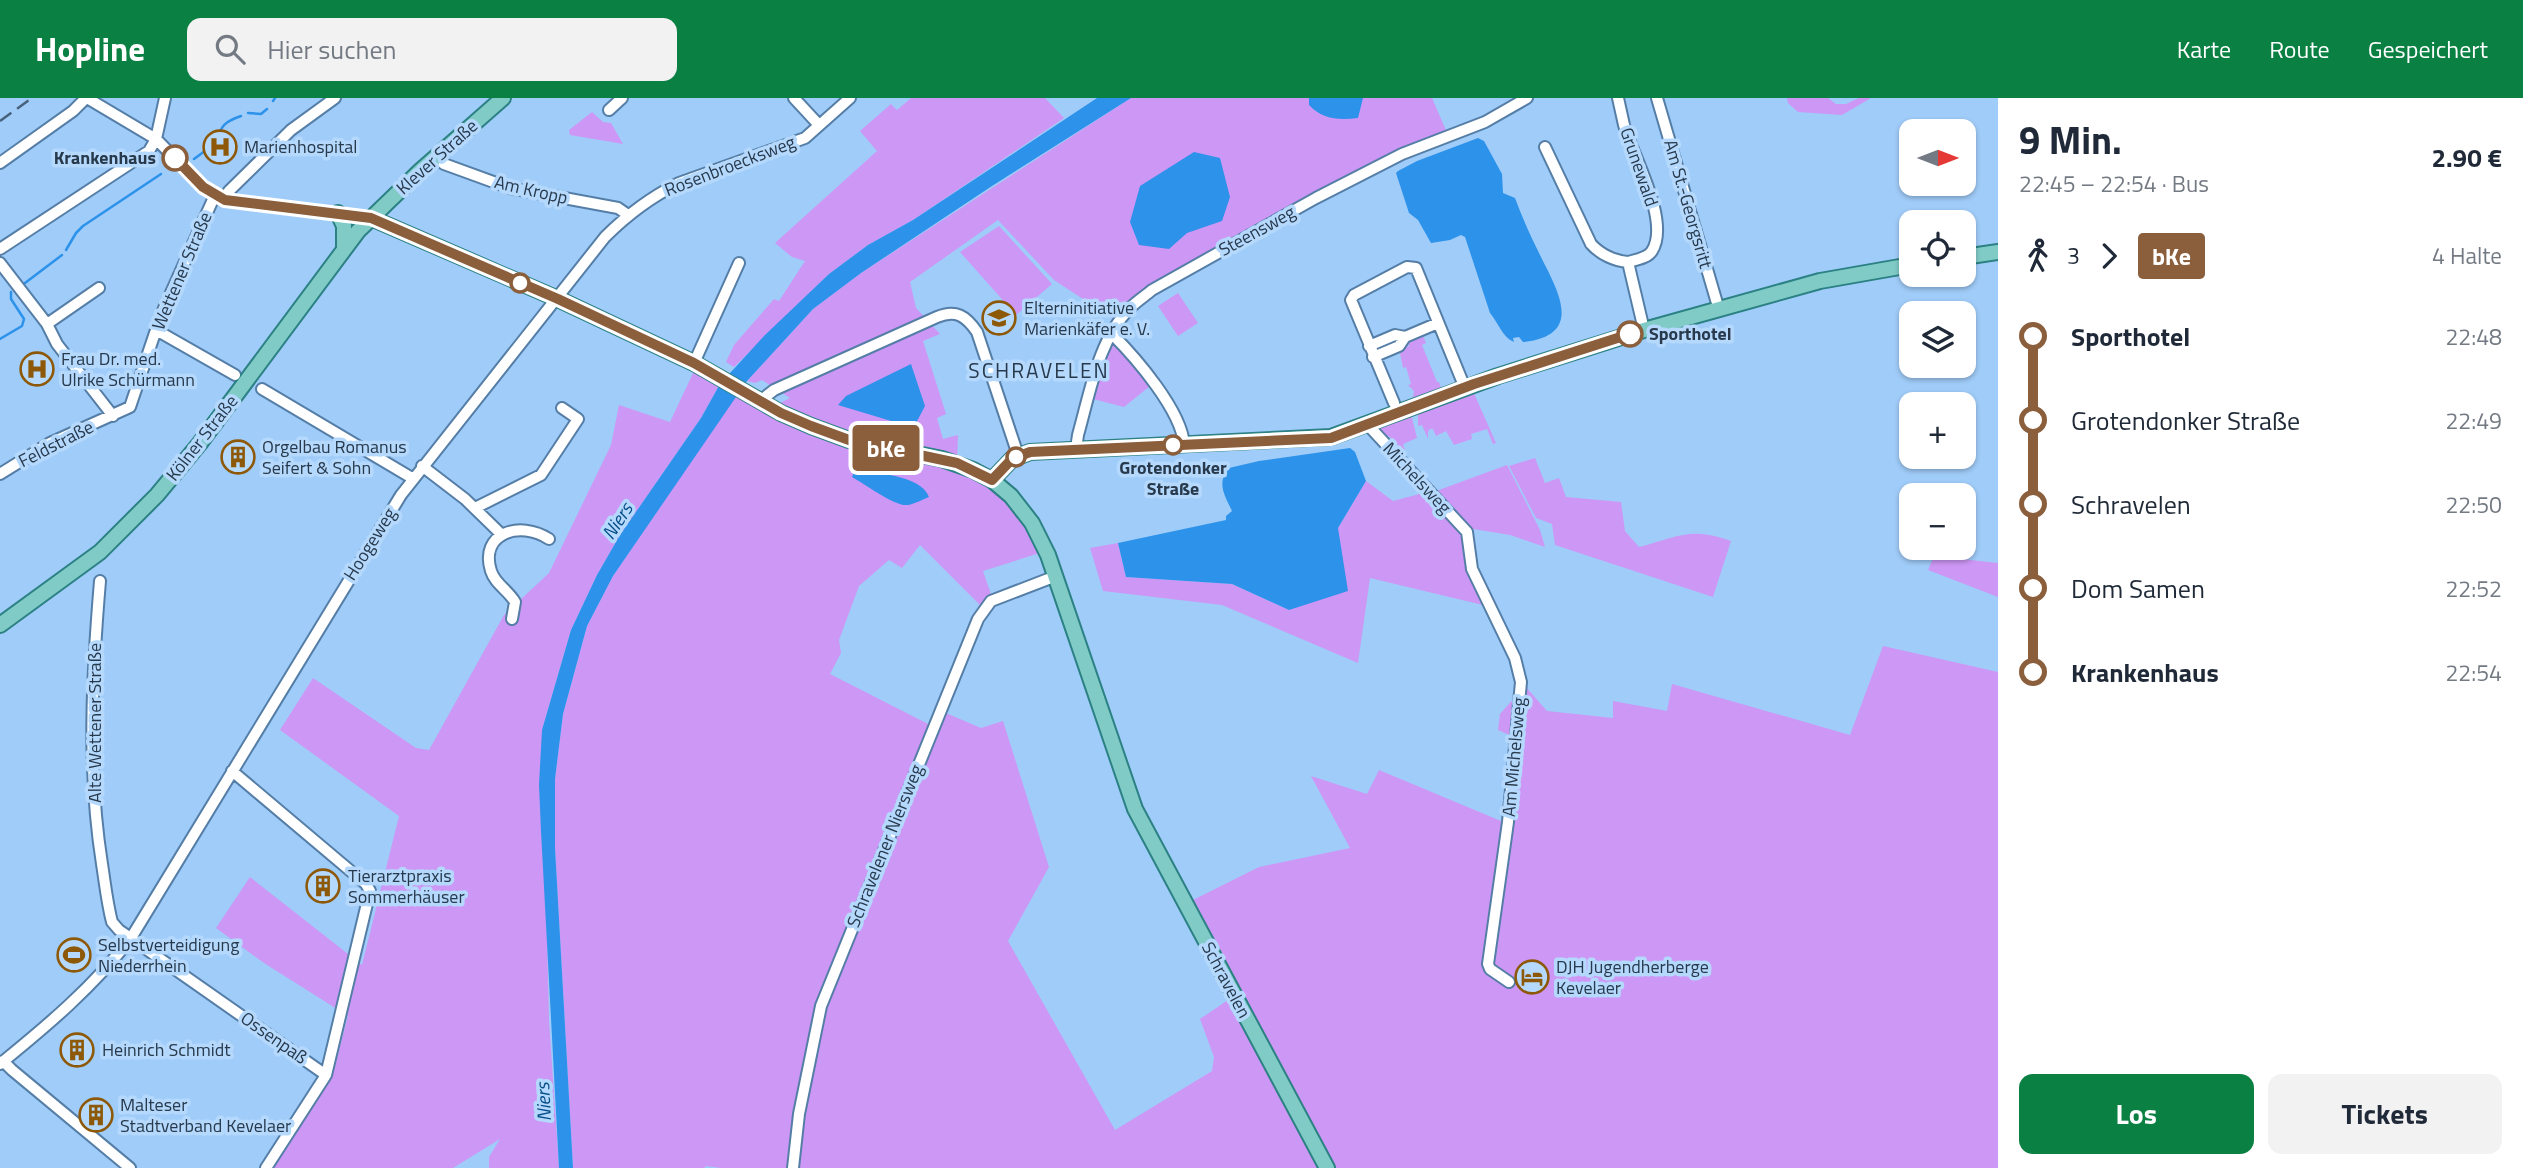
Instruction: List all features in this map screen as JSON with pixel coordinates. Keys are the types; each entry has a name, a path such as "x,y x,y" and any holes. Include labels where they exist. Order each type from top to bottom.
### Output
{"main road":[{"name":"Klever Straße","path":"371,218 503,98"},
{"path":"392,198 390,213 394,227"},
{"path":"338,212 344,226 344,250"},
{"name":"Schravelen","path":"371,218 558,299 694,363 781,413 831,434 957,463 992,480 1011,496 1032,523 1056,576 1115,758 1135,809 1327,1168"},
{"name":"Kölner Straße","path":"0,625 100,552 157,495 200,443 344,250 371,218"},
{"path":"1976,255 1998,252"},
{"path":"992,480 1018,455 1030,452 1326,438 1465,388 1644,330 1820,281 1899,267"}],"street":[{"path":"0,163 74,111 86,98 156,139 203,187 220,198 371,218"},
{"path":"0,249 149,151 156,139 165,98"},
{"name":"Wettener Straße","path":"113,416 133,403 156,330 220,198 283,138 335,98"},
{"path":"609,110 622,98"},
{"path":"794,98 819,125"},
{"name":"Rosenbroecksweg","path":"558,299 574,274 605,237 628,215 661,191 805,138 850,98"},
{"name":"Steensweg","path":"1076,449 1102,351 1130,308 1152,290 1316,198 1402,154 1485,122 1527,98"},
{"name":"Grunewald","path":"1618,98 1624,126 1646,177 1655,216 1655,241 1652,251 1628,262"},
{"name":"Am St.-Georgsritt","path":"1657,98 1718,310"},
{"path":"1545,147 1591,244 1596,250 1618,261 1628,262 1644,330"},
{"name":"Am Kropp","path":"435,157 444,164 510,188 618,208 628,215"},
{"path":"0,263 47,324 57,344 113,416"},
{"path":"694,363 739,263"},
{"path":"1394,403 1351,303 1352,297 1407,267 1416,268 1465,388"},
{"path":"47,324 99,288"},
{"name":"Hoogeweg","path":"2,1062 37,1035 93,983 131,938 382,523 412,478 558,299"},
{"path":"754,398 937,317 958,314 964,316 977,331 1018,455"},
{"path":"1371,351 1395,335 1405,337 1438,323"},
{"path":"156,330 235,375"},
{"path":"1112,334 1132,355 1163,397 1180,428 1184,444"},
{"path":"262,389 412,478"},
{"path":"475,508 541,475 579,419 562,408"},
{"name":"Feldstraße","path":"0,474 50,443 113,416"},
{"name":"Michelsweg","path":"1367,424 1467,532"},
{"path":"422,467 475,508 502,535"},
{"path":"512,619 516,609 515,602 496,582 489,565 493,547 502,535 513,530 527,529 549,540"},
{"name":"Am Michelsweg","path":"1467,532 1472,569 1515,658 1521,682 1508,822 1488,959 1490,969 1508,982"},
{"name":"Schravelener Niersweg","path":"793,1168 802,1099 821,1006 978,619 991,601 1056,576"},
{"name":"Alte Wettener Straße","path":"100,581 91,690 95,818 112,922 131,938"},
{"path":"232,772 366,884 370,891 326,1075"},
{"name":"Ossenpaß","path":"131,938 326,1075 266,1168"},
{"path":"2,1062 130,1168"}],"shaded area":[{"path":"911,98 1045,98 1064,118 913,220 868,245 829,274 734,367 726,362 734,345 774,299 779,301 805,261 792,257 775,243 877,151 860,131 891,104 897,110"},
{"path":"1131,98 1432,98 1448,135 1402,154 1152,290 1118,322 1054,280 998,220 910,282 916,308 940,334 923,341 946,414 937,418 943,439 958,435 957,463 952,467 984,482 1003,497 1046,551 983,571 994,603 985,610 920,545 902,568 889,560 859,586 839,640 841,653 830,674 934,727 941,711 981,728 1003,721 1049,867 1008,941 1115,1130 1212,1071 1214,1057 1200,1019 1234,996 1185,904 1259,867 1350,848 1311,776 1367,794 1379,770 1513,826 1514,737 1498,730 1500,714 1525,686 1547,711 1613,718 1613,701 1667,711 1672,684 1850,735 1883,646 1998,672 1998,1168 573,1168 555,848 555,779 563,714 587,626 613,576 737,394 776,405 790,398 762,380 755,383 747,381 813,309 861,273"},
{"path":"1787,98 1828,98 1836,104 1846,104 1859,98 1871,98 1842,115 1798,112 1788,103"},
{"path":"592,112 603,122 611,123 623,144 570,135 569,130"},
{"path":"999,226 1052,284 1016,315 960,252"},
{"path":"1178,293 1198,323 1178,336 1158,306"},
{"path":"1423,336 1426,343 1422,345 1441,388 1413,398 1414,391 1408,385 1411,384 1406,367 1403,368 1400,353 1395,352 1409,346 1408,342"},
{"path":"1113,344 1119,346 1150,386 1124,407 1093,399 1106,352"},
{"path":"695,369 720,384 701,418 620,535 597,575 571,630 542,730 549,1020 559,1168 489,1168 489,1157 500,1139 453,1168 271,1168 332,1077 348,1016 264,963 216,928 250,877 362,965 399,816 280,730 313,678 416,748 429,750 504,615 549,573 611,445 619,405 670,422"},
{"path":"1473,391 1496,443 1493,444 1487,429 1471,434 1472,439 1454,445 1446,431 1436,436 1433,429 1430,429 1428,439 1422,425 1418,426 1418,413"},
{"path":"1411,414 1417,438 1403,444 1406,455 1377,427"},
{"path":"1535,458 1545,483 1559,478 1566,497 1621,502 1625,531 1639,547 1694,534 1731,541 1713,597 1555,545 1552,524 1536,518 1509,466"},
{"path":"1507,465 1540,530 1545,547 1510,535 1467,528 1463,549 1487,606 1370,578 1358,663 1222,605 1103,591 1090,548 1118,543 1126,577 1232,584 1289,610 1366,481 1393,501 1427,492 1437,493"},
{"path":"1932,560 1998,563 1998,597 1928,570"}],"water":[{"path":"1097,98 1131,98 992,186 861,273 813,309 747,381 613,576 587,626 563,714 555,779 555,848 573,1168 559,1168 539,785 542,730 571,630 597,575 620,535 701,418 720,384 765,335 829,274 868,245 913,220"},
{"path":"1309,98 1363,98 1358,118 1344,119 1320,114 1309,105"},
{"path":"1478,138 1484,141 1502,174 1503,193 1515,198 1558,295 1561,320 1555,330 1543,338 1523,342 1519,337 1513,338 1514,342 1506,337 1490,313 1465,237 1461,235 1431,243 1418,220 1409,213 1396,173 1417,161"},
{"path":"1194,152 1220,158 1230,197 1222,221 1187,233 1169,249 1139,245 1130,222 1140,186"},
{"path":"911,364 925,406 915,425 901,424 838,405 846,396"},
{"path":"1350,448 1355,452 1366,481 1338,528 1348,591 1289,610 1232,584 1126,577 1118,543 1226,520 1226,516 1232,511 1222,484 1229,468"},
{"path":"854,472 907,479 917,484 929,497 913,504 902,505 852,477"}],"waterway":[{"path":"248,113 261,114 267,109"},
{"path":"219,135 227,123 241,116"},
{"path":"194,159 217,142"},
{"path":"66,250 83,226 161,174"},
{"path":"25,283 62,255"},
{"path":"0,339 22,326 24,319 11,299 11,292"}],"railway":[{"path":"0,121 32,98"}],"bus line":[{"name":"bKe","path":"175,158 203,187 225,200 371,218 558,299 694,363 781,413 811,426 849,440 957,463 992,480 1012,459 1030,452 1331,438 1474,384 1630,334"}],"place":[{"name":"Marienhospital","path":"220,147"},
{"name":"Krankenhaus","path":"175,158"},
{"name":"Elterninitiative Marienkäfer e. V.","path":"999,318"},
{"name":"Sporthotel","path":"1630,334"},
{"name":"Frau Dr. med. Ulrike Schürmann","path":"37,369"},
{"name":"Grotendonker Straße","path":"1173,445"},
{"name":"Orgelbau Romanus Seifert & Sohn","path":"238,457"},
{"name":"Tierarztpraxis Sommerhäuser","path":"323,886"},
{"name":"Selbstverteidigung Niederrhein","path":"74,955"},
{"name":"DJH Jugendherberge Kevelaer","path":"1532,977"},
{"name":"Heinrich Schmidt","path":"77,1050"},
{"name":"Malteser Stadtverband Kevelaer","path":"96,1115"}],"district":[{"name":"SCHRAVELEN","path":"1039,371"}],"water label":[{"name":"Niers","path":"617,521"},
{"name":"Niers","path":"543,1102"}]}
